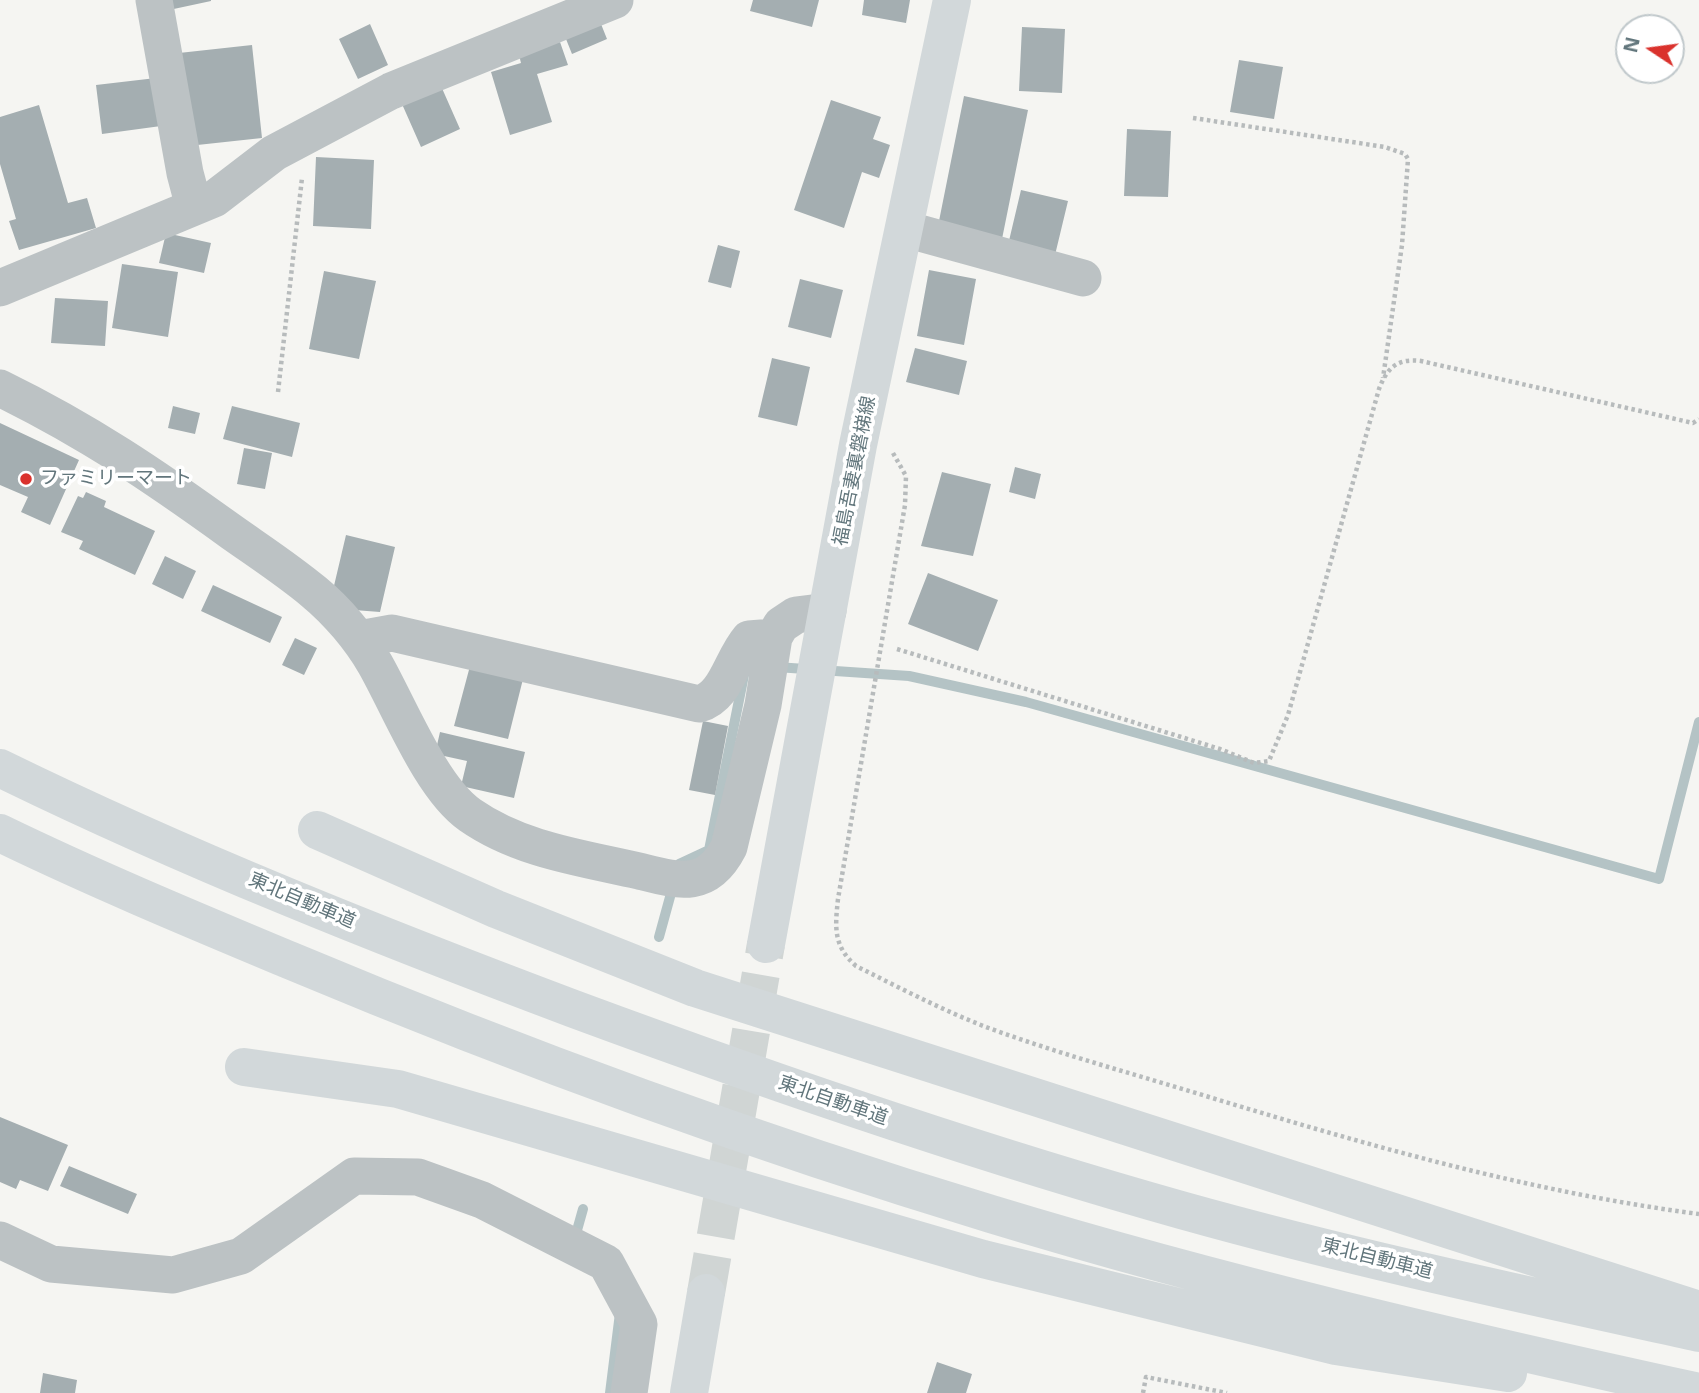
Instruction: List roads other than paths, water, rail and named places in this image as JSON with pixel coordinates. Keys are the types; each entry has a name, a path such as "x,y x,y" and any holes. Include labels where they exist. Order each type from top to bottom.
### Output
{"main road":[{"name":"福島吾妻裏磐梯線","path":"765,944 858,445 952,0"},
{"name":"東北自動車道","path":"0,768 102,818 432,956 661,1041 939,1139 1184,1211 1465,1282 1699,1333"},
{"path":"317,830 496,909 695,988 1699,1310"},
{"path":"0,833 91,877 386,1001 592,1081 976,1209 1171,1266 1351,1312 1699,1392"},
{"path":"244,1067 398,1089 983,1259 1336,1346 1631,1393"},
{"path":"689,1393 706,1293"}],"street":[{"path":"154,0 185,173 194,207"},
{"path":"0,289 214,199 274,153 391,91 615,0"},
{"path":"905,229 1083,278"},
{"path":"0,388 68,421 139,465 315,593 359,639 375,663 418,748 468,814 524,845 684,882 719,866 729,847 763,705 774,637 781,625 796,615 828,611"},
{"path":"359,639 392,633 699,704 717,694 732,661 748,639 774,637"},
{"path":"0,1240 51,1264 173,1275 241,1256 354,1176 418,1177 482,1200 606,1263 639,1324 629,1393"}],"waterway":[{"path":"776,667 909,676 1026,702 1659,879 1699,722"},
{"path":"677,870 679,864 709,850 744,675"},
{"path":"659,937 673,886"},
{"path":"574,1241 583,1209"},
{"path":"610,1393 620,1313"}],"tunnel":[{"path":"706,1293 766,944"}],"place":[{"name":"ファミリーマート","path":"26,479"}]}
